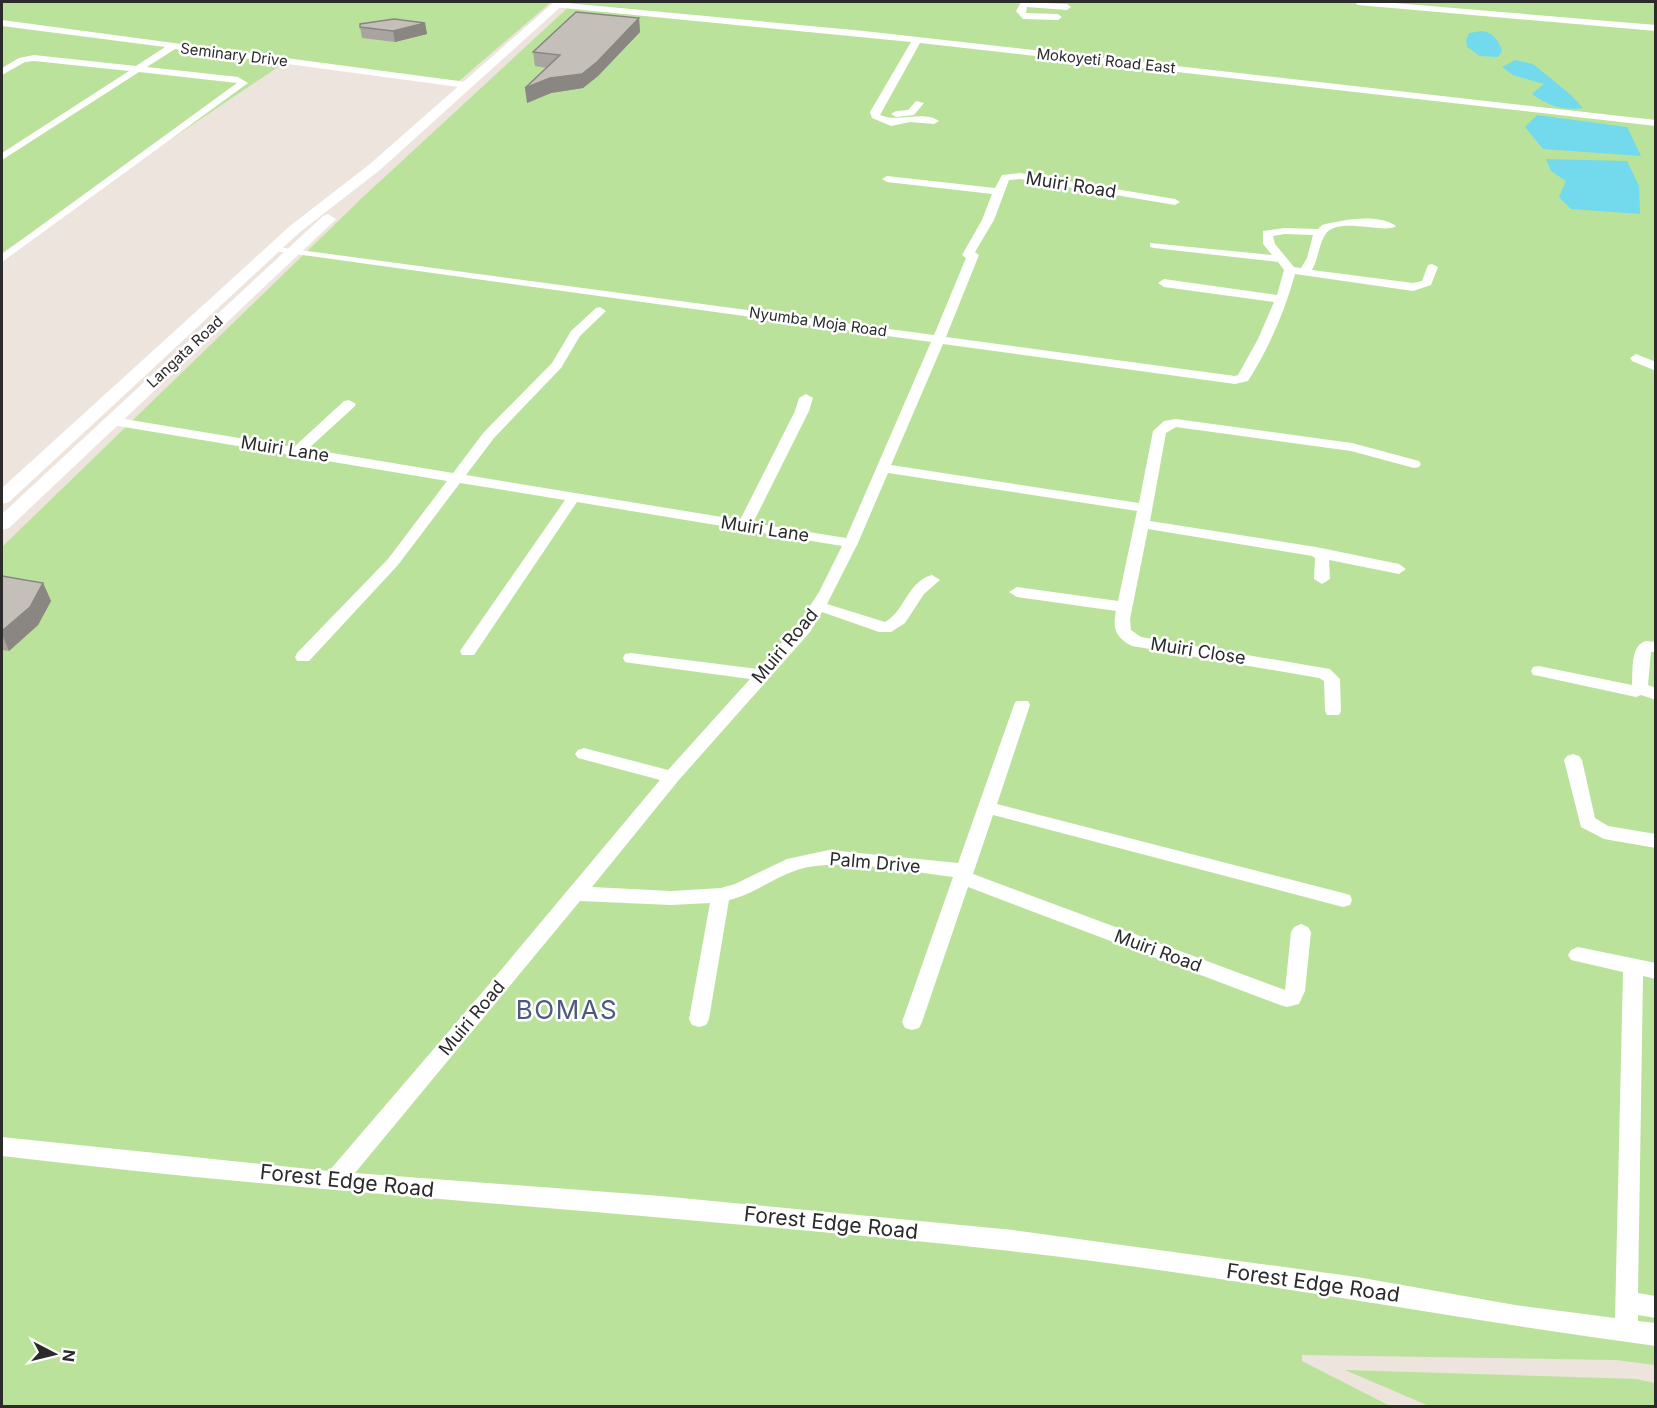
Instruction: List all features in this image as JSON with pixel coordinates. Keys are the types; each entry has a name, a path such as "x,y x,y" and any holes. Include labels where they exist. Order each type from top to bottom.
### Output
{"main road":[{"name":"Langata Road","path":"2,498 274,248 316,212 363,177 558,3"},
{"name":"Langata Road","path":"2,524 222,316 296,251 327,220 363,177"}],"street":[{"path":"1358,2 1656,28"},
{"name":"Mokoyeti Road East","path":"558,3 917,40 1656,123"},
{"path":"1058,17 1023,16 1020,11 1025,3 1067,7"},
{"name":"Seminary Drive","path":"2,23 466,85"},
{"path":"917,40 875,111 875,117 888,123 910,119 934,121"},
{"path":"2,157 167,46"},
{"path":"2,72 22,60 34,58 238,80 243,83 2,259"},
{"path":"2,150 133,69"},
{"path":"875,111 907,114 918,103"},
{"name":"Muiri Road","path":"334,1181 577,894 672,777 804,628 819,606 838,574 973,255 968,255 988,220 1006,177 1020,176 1175,202"},
{"path":"887,179 999,192"},
{"path":"1305,271 1313,258 1320,232 1326,227 1353,221 1390,226"},
{"path":"1320,232 1268,232 1269,244 1290,270 1413,287 1427,283 1432,267"},
{"path":"1154,245 1281,259"},
{"name":"Nyumba Moja Road","path":"274,248 1240,380 1244,378 1266,340 1290,270"},
{"path":"1164,283 1282,298"},
{"path":"303,657 393,562 458,479 489,435 557,365 575,334 600,311"},
{"path":"1636,358 1656,367"},
{"path":"745,525 802,411 806,398"},
{"path":"298,451 349,404"},
{"name":"Muiri Lane","path":"112,421 850,543"},
{"name":"Muiri Close","path":"1333,711 1332,679 1324,673 1138,642 1123,633 1121,625 1124,607 1163,427 1172,423 1182,423 1352,447 1414,464"},
{"path":"883,468 1145,508"},
{"path":"468,651 573,498"},
{"path":"1141,524 1319,553 1399,569"},
{"path":"1319,553 1322,556 1322,579"},
{"path":"819,606 885,628 892,627 898,622 924,583 932,580"},
{"path":"1017,592 1124,607"},
{"path":"1640,688 1644,650 1646,646 1656,647"},
{"path":"632,658 760,675"},
{"path":"1539,671 1630,691 1640,688"},
{"path":"1640,688 1656,696"},
{"path":"912,1022 1022,705"},
{"path":"584,754 672,777"},
{"path":"1573,760 1587,822 1604,832 1656,841"},
{"path":"985,807 1342,900"},
{"name":"Palm Drive","path":"577,894 671,898 721,895 748,887 793,864 829,857 963,874"},
{"name":"Muiri Road","path":"963,874 1042,909 1287,999 1292,998 1295,992 1301,932"},
{"path":"699,1019 721,895"},
{"path":"1578,955 1656,970"},
{"path":"1626,1330 1629,1302 1633,966"},
{"name":"Forest Edge Road","path":"2,1147 334,1181 661,1206 1013,1241 1357,1288 1515,1316 1656,1335"},
{"path":"1629,1302 1656,1307"}],"green space":[{"path":"2,2 551,2 459,81 284,63 2,253"},
{"path":"574,2 1655,2 1655,1365 1616,1360 1302,1355 1302,1361 1390,1406 2,1406 2,547 363,197"},
{"path":"1345,1370 1636,1379 1655,1383 1655,1406 1429,1406"}],"water":[{"path":"1482,31 1492,35 1497,41 1502,51 1498,57 1480,56 1467,47 1466,40 1469,33"},
{"path":"1515,60 1533,64 1571,95 1583,108 1556,107 1532,94 1544,84 1513,75 1502,67"},
{"path":"1537,115 1627,127 1641,156 1543,149 1525,127"},
{"path":"1546,159 1627,161 1639,186 1640,214 1571,209 1559,197 1566,181 1551,171"}],"building":[{"path":"576,12 639,18 597,62 582,74 550,78 525,88 560,55 533,52"},
{"path":"394,19 425,23 393,31 360,27 360,24"},
{"path":"2,576 43,583 30,607 2,631"}],"district":[{"name":"BOMAS","path":"567,1010"}]}
